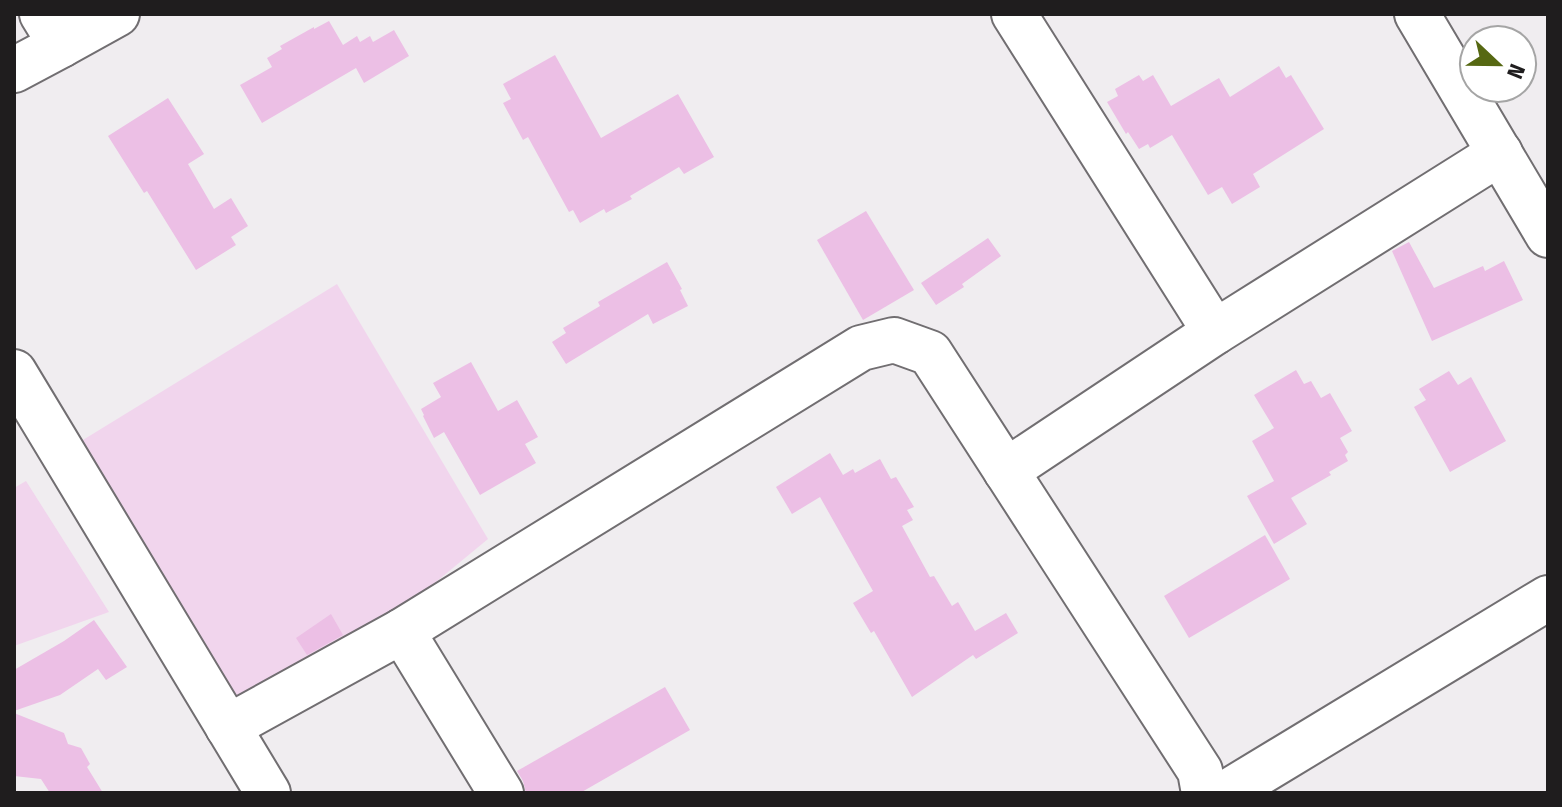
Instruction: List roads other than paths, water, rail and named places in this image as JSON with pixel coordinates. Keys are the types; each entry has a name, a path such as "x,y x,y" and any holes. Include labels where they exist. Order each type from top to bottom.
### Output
{"street":[{"path":"14,70 52,29 117,14"},
{"path":"1014,14 1215,332"},
{"path":"1417,14 1548,235"},
{"path":"1006,471 1215,332 1500,153"},
{"path":"228,727 402,631 861,348 894,340 930,353 1200,771 1204,793"},
{"path":"14,372 268,793"},
{"path":"1226,793 1548,598"},
{"path":"402,631 501,793"}]}
